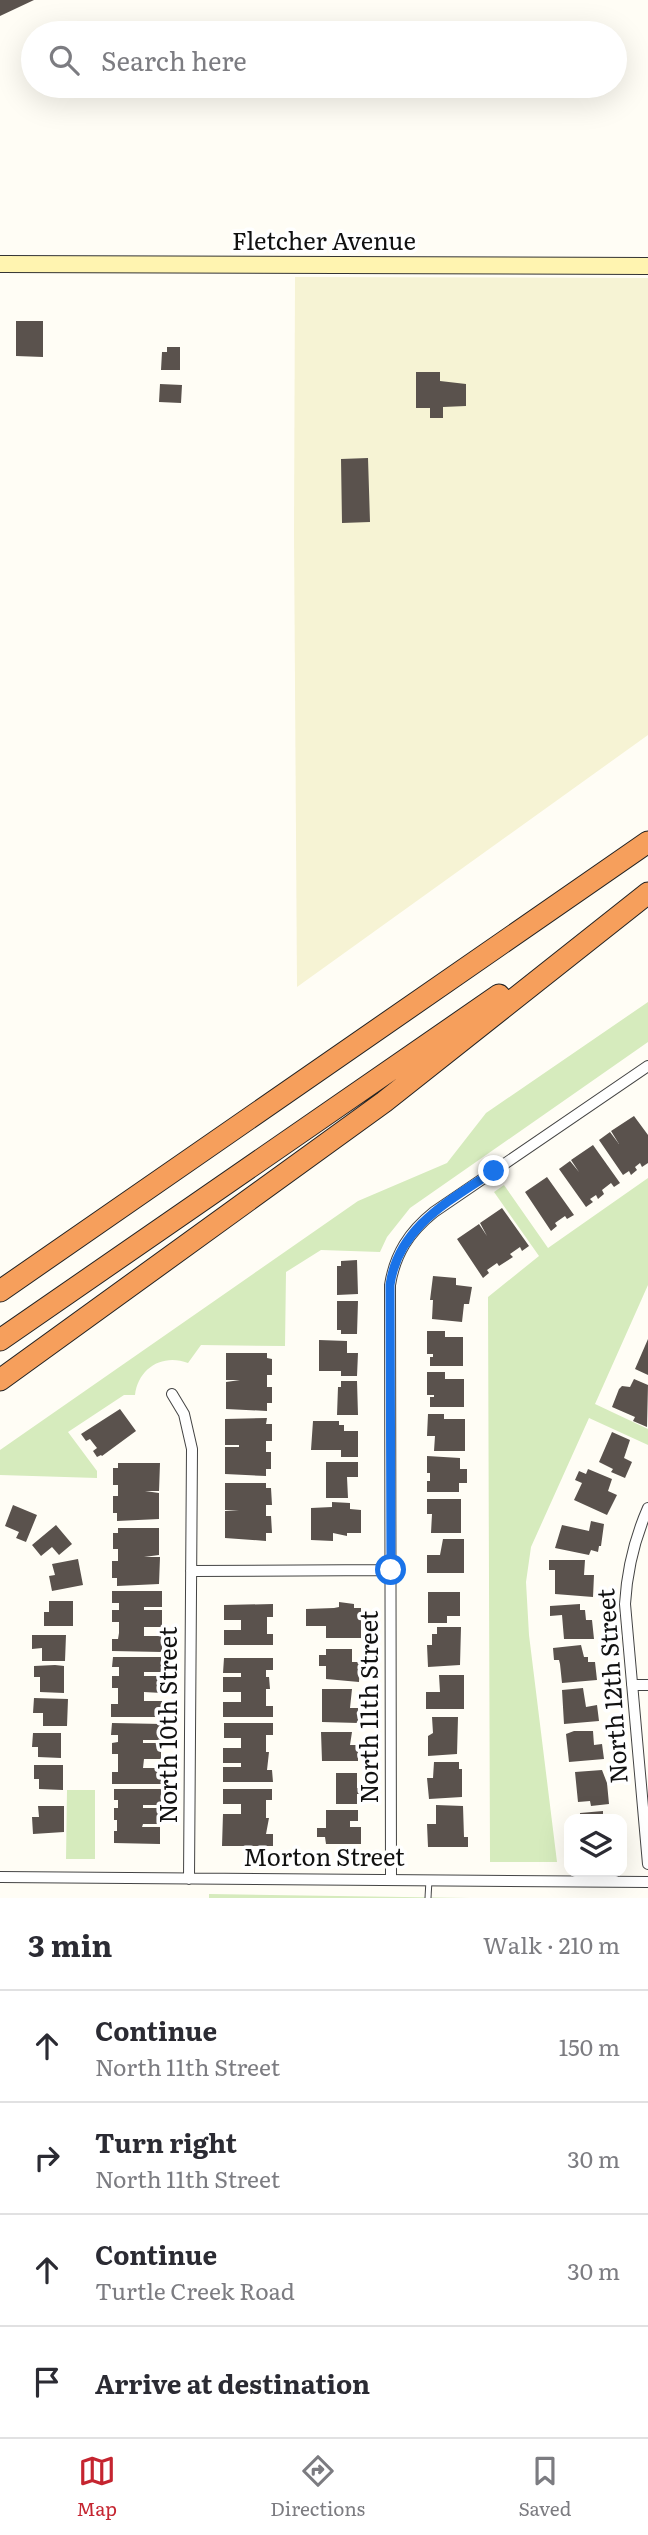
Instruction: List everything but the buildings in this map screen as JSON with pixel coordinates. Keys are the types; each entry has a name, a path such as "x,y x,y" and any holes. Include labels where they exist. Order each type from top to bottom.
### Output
{"highway":[{"path":"0,1291 648,842"},
{"path":"0,1340 648,892"},
{"path":"0,1380 384,1102 648,892"}],"street":[{"name":"Fletcher Avenue","path":"0,264 648,266"},
{"name":"North 11th Street","path":"391,1880 390,1285 395,1262 415,1228 434,1212 648,1066"},
{"name":"North 10th Street","path":"172,1394 184,1415 192,1449 189,1878"},
{"name":"North 12th Street","path":"648,1508 632,1550 625,1604 648,1864"},
{"path":"191,1571 391,1570"},
{"path":"632,1685 648,1685"},
{"name":"Morton Street","path":"0,1877 648,1882"}],"lane":[{"path":"428,1898 429,1880"}],"shaded area":[{"path":"295,277 648,278 648,735 297,987 294,534"}],"green space":[{"path":"648,1002 648,1042 410,1208 387,1237 380,1252 321,1250 286,1272 285,1346 201,1345 188,1363 170,1360 153,1365 141,1377 135,1395 124,1395 68,1432 97,1471 97,1478 0,1475 0,1450 358,1201 447,1163 486,1113"},
{"path":"648,1178 648,1285 595,1404 648,1429 648,1445 589,1418 531,1547 526,1582 529,1635 557,1862 490,1862 488,1297 539,1256 494,1192 504,1185 548,1248"},
{"path":"67,1790 95,1790 95,1859 66,1859"},
{"path":"209,1894 471,1898 209,1898"}],"route":[{"path":"391,1570 390,1285 395,1262 404,1243 422,1221 494,1171"}]}
